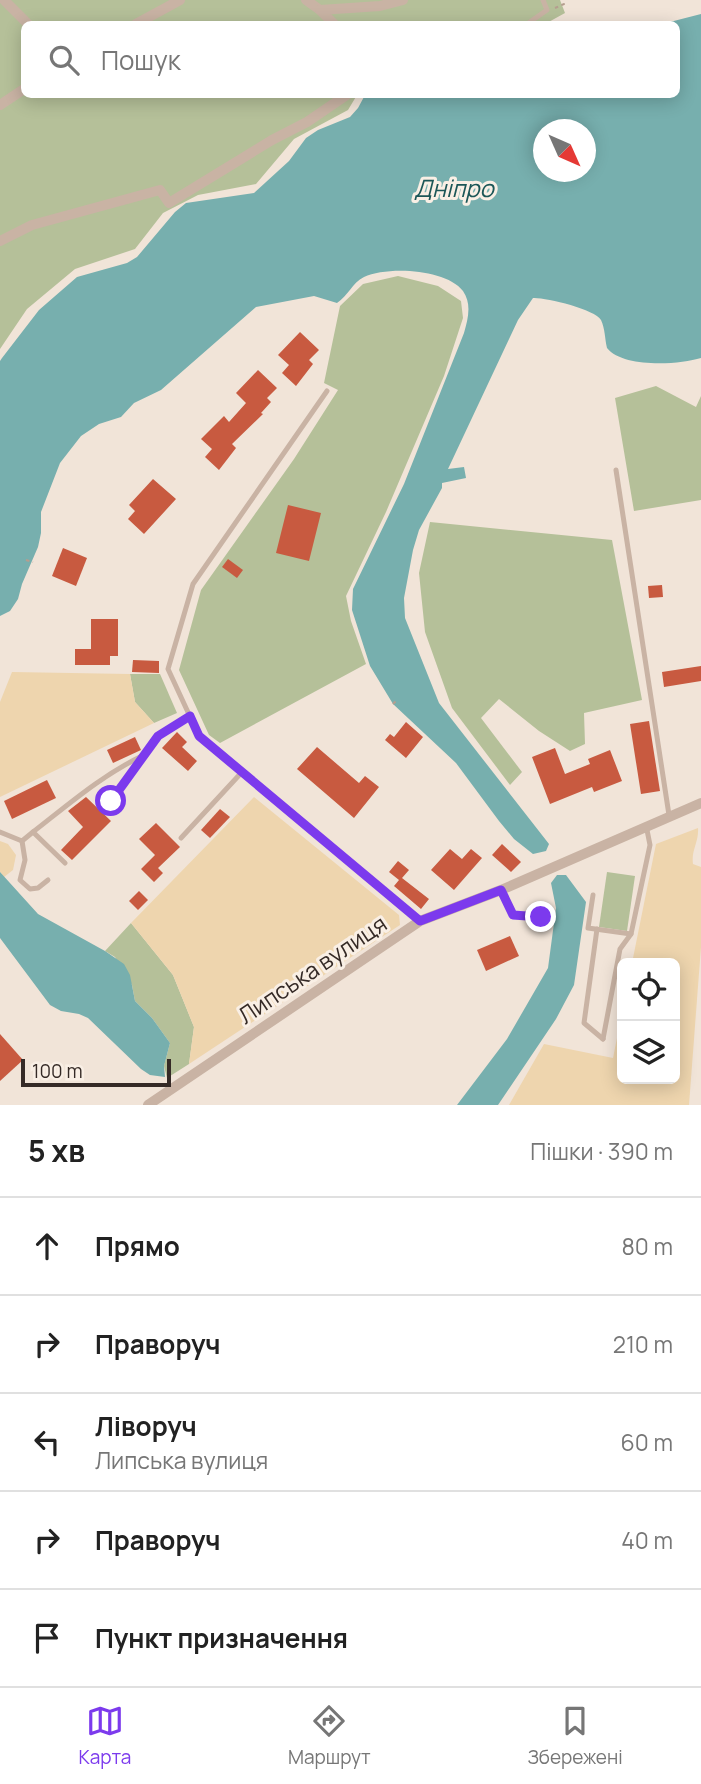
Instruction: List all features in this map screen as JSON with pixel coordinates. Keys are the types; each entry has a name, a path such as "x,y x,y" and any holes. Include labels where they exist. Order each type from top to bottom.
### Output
{"street":[{"path":"5,0 25,21"},
{"path":"142,21 180,0"},
{"path":"306,0 331,21"},
{"path":"320,10 380,6 403,0"},
{"path":"0,104 21,91"},
{"path":"0,240 32,225 159,190 169,203 272,140 307,122 342,98"},
{"name":"Липська вулиця","path":"148,1105 420,921 531,878 701,803"}],"lane":[{"path":"531,21 547,10 543,0"},
{"path":"327,391 193,584 168,669 199,736 420,921"},
{"path":"616,470 669,815"},
{"path":"111,801 158,736 190,716"},
{"path":"22,841 95,783 144,755"},
{"path":"181,838 242,772"},
{"path":"597,929 584,1023 603,1039 620,949 631,934 650,845 646,825"},
{"path":"0,832 22,841"},
{"path":"33,832 65,863"},
{"path":"22,841 25,860 20,880 30,890 38,888 48,880"},
{"path":"501,890 513,915 541,917"},
{"path":"593,895 588,928 631,934"}],"path":[{"path":"547,10 564,4 564,0"},
{"path":"26,560 33,562"}],"green space":[{"path":"0,0 560,0 565,13 550,21 21,21 21,98 355,98 348,110 294,139 256,184 198,195 163,213 135,249 75,269 27,309 0,349"},
{"path":"398,276 438,286 461,301 463,318 444,376 386,512 346,596 351,621 366,664 220,743 209,735 179,670 201,590 294,459 338,390 324,383 340,306 363,284"},
{"path":"656,386 696,407 701,396 701,500 634,511 615,398"},
{"path":"430,522 612,540 642,700 584,713 585,744 570,751 539,731 499,699 481,718 522,772 510,785 452,708 425,632 419,573"},
{"path":"130,674 160,674 177,713 154,723 135,702"},
{"path":"607,872 635,876 627,931 599,927"},
{"path":"131,923 173,975 194,1027 189,1064 167,1078 164,1066 170,1043 152,1018 135,1001 132,985 115,957 105,951"}],"sand":[{"path":"12,672 130,674 135,702 154,723 0,797 0,702"},
{"path":"254,797 399,915 400,925 189,1064 194,1027 173,975 131,923"},
{"path":"698,828 693,864 701,867 701,947 689,1105 509,1105 544,1044 613,1058 617,1038 617,1084 680,1084 680,958 633,958 656,844"},
{"path":"0,841 8,844 16,855 13,870 4,877 0,872"}],"water":[{"name":"Дніпро","path":"701,14 701,358 665,363 625,359 607,348 602,323 597,316 569,304 533,298 518,320 448,469 464,467 466,478 442,483 442,488 419,530 404,598 405,618 439,703 549,844 546,851 533,854 514,839 456,763 393,704 370,666 352,610 353,589 404,484 464,333 468,301 463,291 444,278 416,272 387,271 364,277 337,303 314,296 256,307 161,390 134,403 121,417 99,424 81,436 60,463 41,512 38,547 18,599 10,611 0,616 0,361 39,310 77,277 127,263 137,257 186,203 254,193 289,161 306,138 350,117 363,98 680,98 680,21 674,21"},
{"path":"0,872 38,914 124,964 130,975 135,1001 152,1018 170,1043 164,1066 165,1077 150,1075 141,1069 88,1018 61,1011 50,1005 0,938"},
{"path":"557,875 566,875 586,902 574,985 556,1019 498,1105 457,1105 507,1039 548,968 556,908 551,883"}],"building":[{"path":"300,332 319,350 309,360 313,364 296,386 282,373 289,365 278,355"},
{"path":"258,370 277,388 267,398 271,402 261,413 263,414 232,444 236,448 219,470 205,457 212,449 201,439 224,416 229,422 246,403 236,393"},
{"path":"153,479 176,499 144,534 128,519 135,511 129,505"},
{"path":"288,505 321,513 309,561 276,553"},
{"path":"63,548 87,558 76,586 52,576"},
{"path":"228,559 243,570 237,578 222,567"},
{"path":"662,585 663,597 649,598 648,586"},
{"path":"91,619 118,619 118,656 110,656 110,665 75,665 75,649 91,649"},
{"path":"133,660 159,661 159,673 132,672"},
{"path":"701,666 701,681 664,687 662,672"},
{"path":"649,721 660,791 641,794 630,724"},
{"path":"406,722 423,737 406,758 385,740 390,734 394,737"},
{"path":"177,732 187,742 182,747 197,761 188,771 162,748"},
{"path":"135,737 141,750 113,763 107,750"},
{"path":"317,747 359,783 365,776 379,787 354,818 297,769"},
{"path":"555,748 565,774 590,764 588,759 610,750 622,781 594,792 592,787 550,804 532,757"},
{"path":"47,780 56,798 12,819 4,801"},
{"path":"86,797 111,821 72,860 61,850 83,827 68,811"},
{"path":"220,809 230,817 210,838 201,830"},
{"path":"156,823 180,847 158,868 163,873 154,882 141,869 155,855 139,839"},
{"path":"502,844 521,862 511,872 492,855"},
{"path":"450,849 462,859 471,849 482,858 454,890 431,870"},
{"path":"398,861 409,870 402,878 429,899 421,909 394,886 399,880 389,872"},
{"path":"139,891 148,900 138,910 129,901"},
{"path":"510,936 519,956 486,971 477,950"},
{"path":"0,1034 23,1060 0,1081"}],"route":[{"path":"111,801 158,736 190,716 199,736 420,921 501,890 513,915 541,917"}]}
